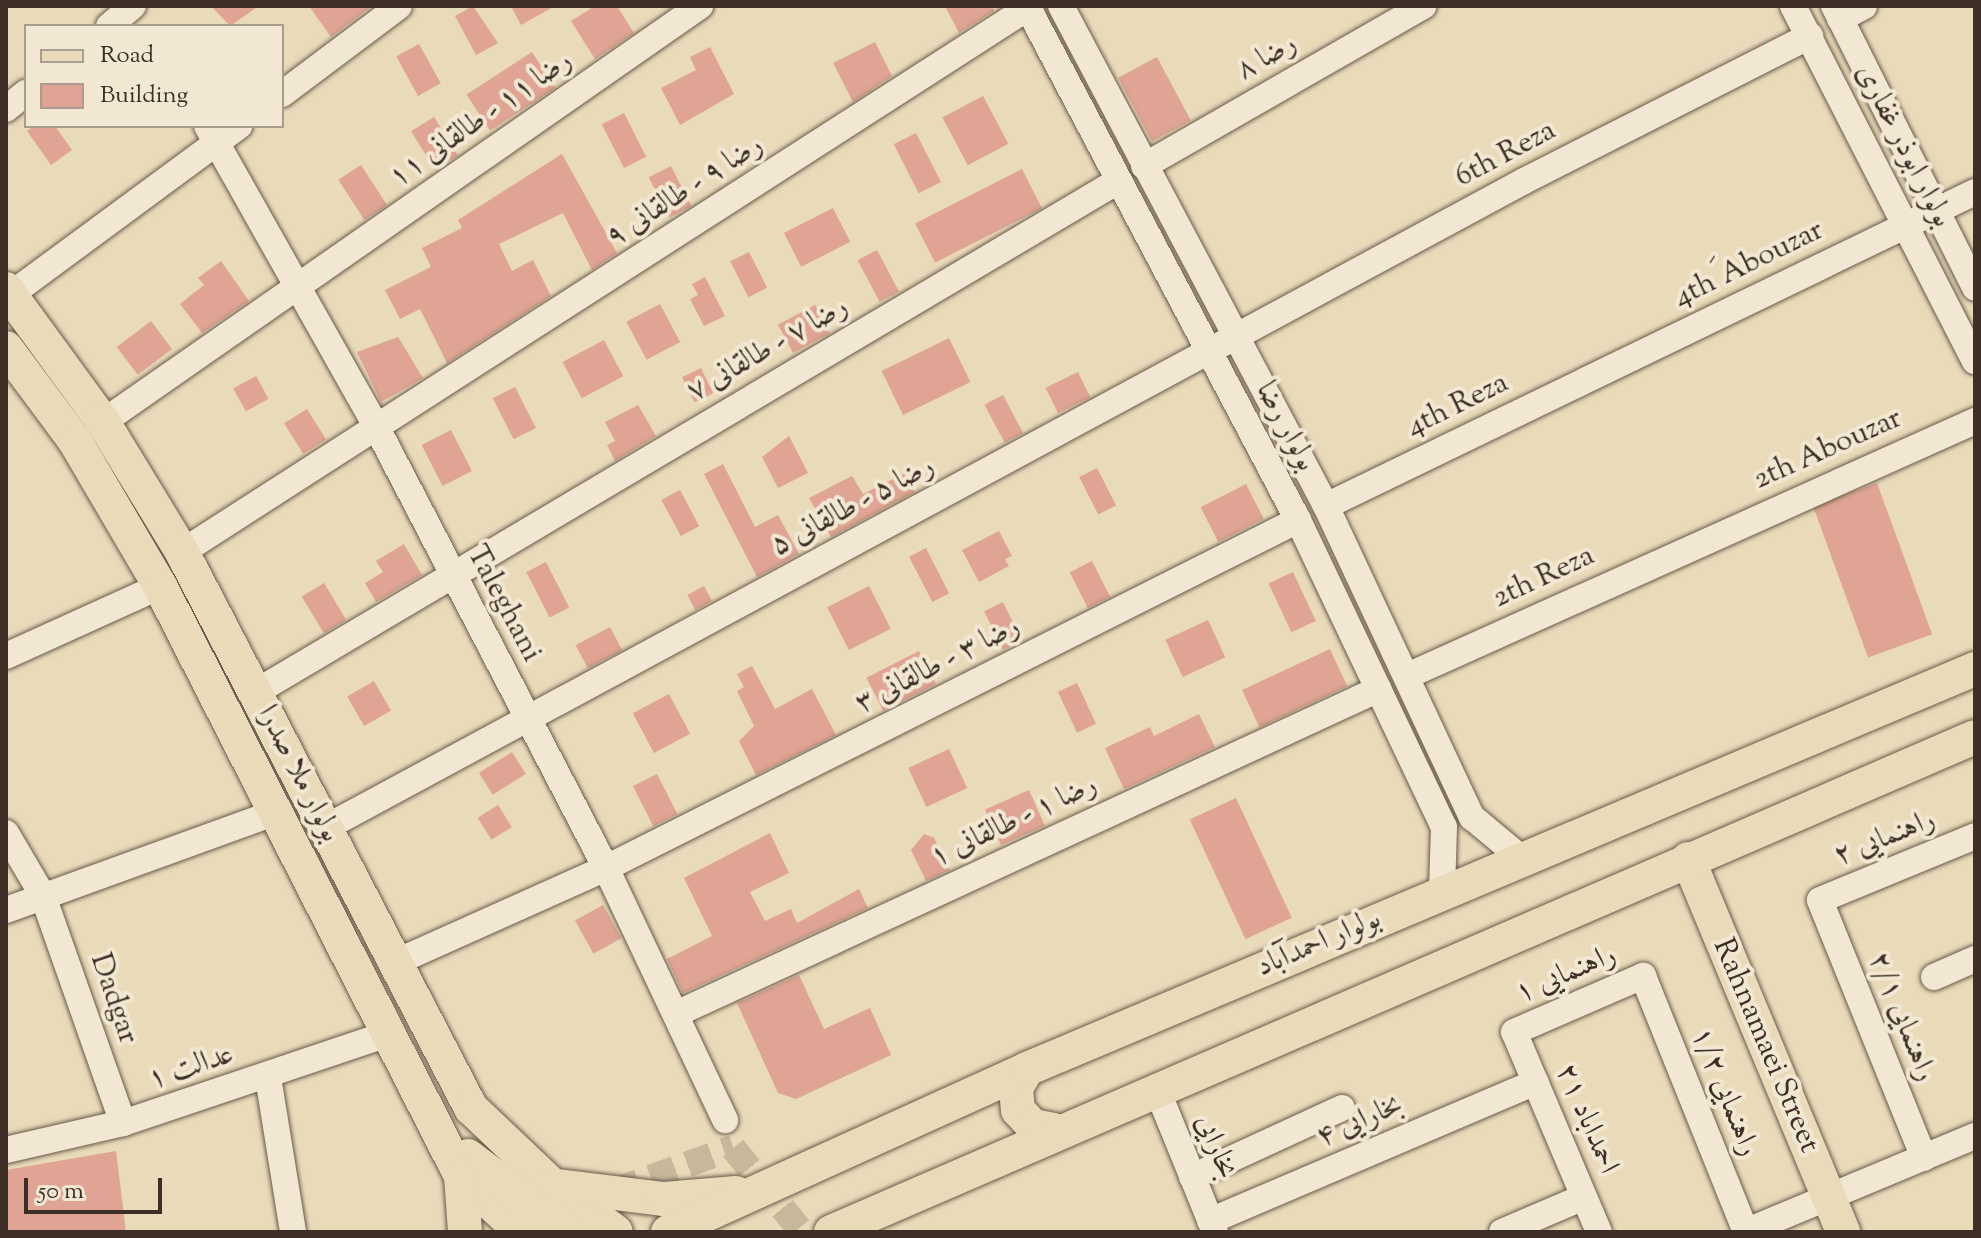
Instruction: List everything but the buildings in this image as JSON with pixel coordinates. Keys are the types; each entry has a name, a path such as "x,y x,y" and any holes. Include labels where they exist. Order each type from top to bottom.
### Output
{"main road":[{"name":"بولوار ملا صدرا","path":"8,292 103,422 182,552 471,1108 552,1185 616,1232"},
{"name":"بولوار ملا صدرا","path":"11,364 75,441 160,586 279,811 461,1176 522,1232"},
{"name":"بولوار احمدآباد","path":"668,1232 1027,1069 1975,669"},
{"path":"831,1232 901,1204 1054,1130 1975,737"},
{"name":"Rahnamaei Street","path":"1688,859 1843,1232"},
{"path":"1027,1069 1016,1088 1018,1110 1033,1126 1054,1130"},
{"path":"437,1130 463,1126 471,1108"},
{"path":"437,1130 568,1232"},
{"path":"461,1176 465,1232"},
{"path":"552,1185 664,1199 765,1190"},
{"path":"875,1232 901,1204"}],"street":[{"path":"111,24 133,6 144,24"},
{"path":"284,92 399,6"},
{"name":"رضا ۱۱ - طالقانی ۱۱","path":"103,422 700,6"},
{"name":"بولوار رضا","path":"1061,6 1326,506 1472,817 1521,858"},
{"name":"رضا ۸","path":"1144,166 1423,6"},
{"name":"بولوار ابوذر غفاری","path":"1793,6 1909,224 1975,361"},
{"path":"1864,6 1837,12 1975,288"},
{"name":"بولوار رضا","path":"1028,7 1298,520 1444,827 1442,892"},
{"name":"رضا ۹ - طالقانی ۹","path":"182,552 378,430 1028,7"},
{"name":"6th Reza","path":"1208,352 1810,36"},
{"path":"6,109 24,95"},
{"path":"8,292 212,134 232,128"},
{"name":"Taleghani","path":"212,134 378,430 450,574 606,868 725,1120"},
{"name":"رضا ۷ - طالقانی ۷","path":"256,692 450,574 1118,181"},
{"name":"4th َAbouzar","path":"1618,363 1975,192"},
{"name":"رضا ۵ - طالقانی ۵","path":"325,828 1208,352"},
{"name":"4th Reza","path":"1326,506 1618,363"},
{"name":"2th Abouzar","path":"1708,538 1975,421"},
{"name":"رضا ۳ - طالقانی ۳","path":"394,963 606,868 1298,520"},
{"name":"2th Reza","path":"1407,676 1708,538"},
{"path":"6,656 160,586"},
{"name":"رضا ۱ - طالقانی ۱","path":"676,1014 1379,689"},
{"path":"6,910 279,811"},
{"path":"1444,827 1458,833 1472,817"},
{"name":"Dadgar","path":"6,833 43,896 123,1123"},
{"name":"راهنمایی ۲","path":"1820,900 1975,836"},
{"name":"راهنمایی ۲/۱","path":"1820,900 1924,1158"},
{"path":"1934,977 1975,959"},
{"name":"راهنمایی ۱","path":"1514,1032 1643,976"},
{"name":"راهنمایی ۱/۲","path":"1643,976 1746,1232"},
{"name":"احمداباد ۲۱","path":"1514,1032 1599,1232"},
{"name":"عدالت ۱","path":"6,1150 123,1123 268,1077 391,1033"},
{"path":"268,1077 293,1232"},
{"name":"بخارایی ۴","path":"1213,1227 1536,1082"},
{"name":"بخارایی","path":"1156,1087 1213,1227"},
{"path":"1192,1177 1342,1108"},
{"path":"1746,1232 1975,1136"},
{"path":"1502,1232 1584,1197"}],"tunnel":[{"path":"614,1191 733,1148 802,1232"}]}
